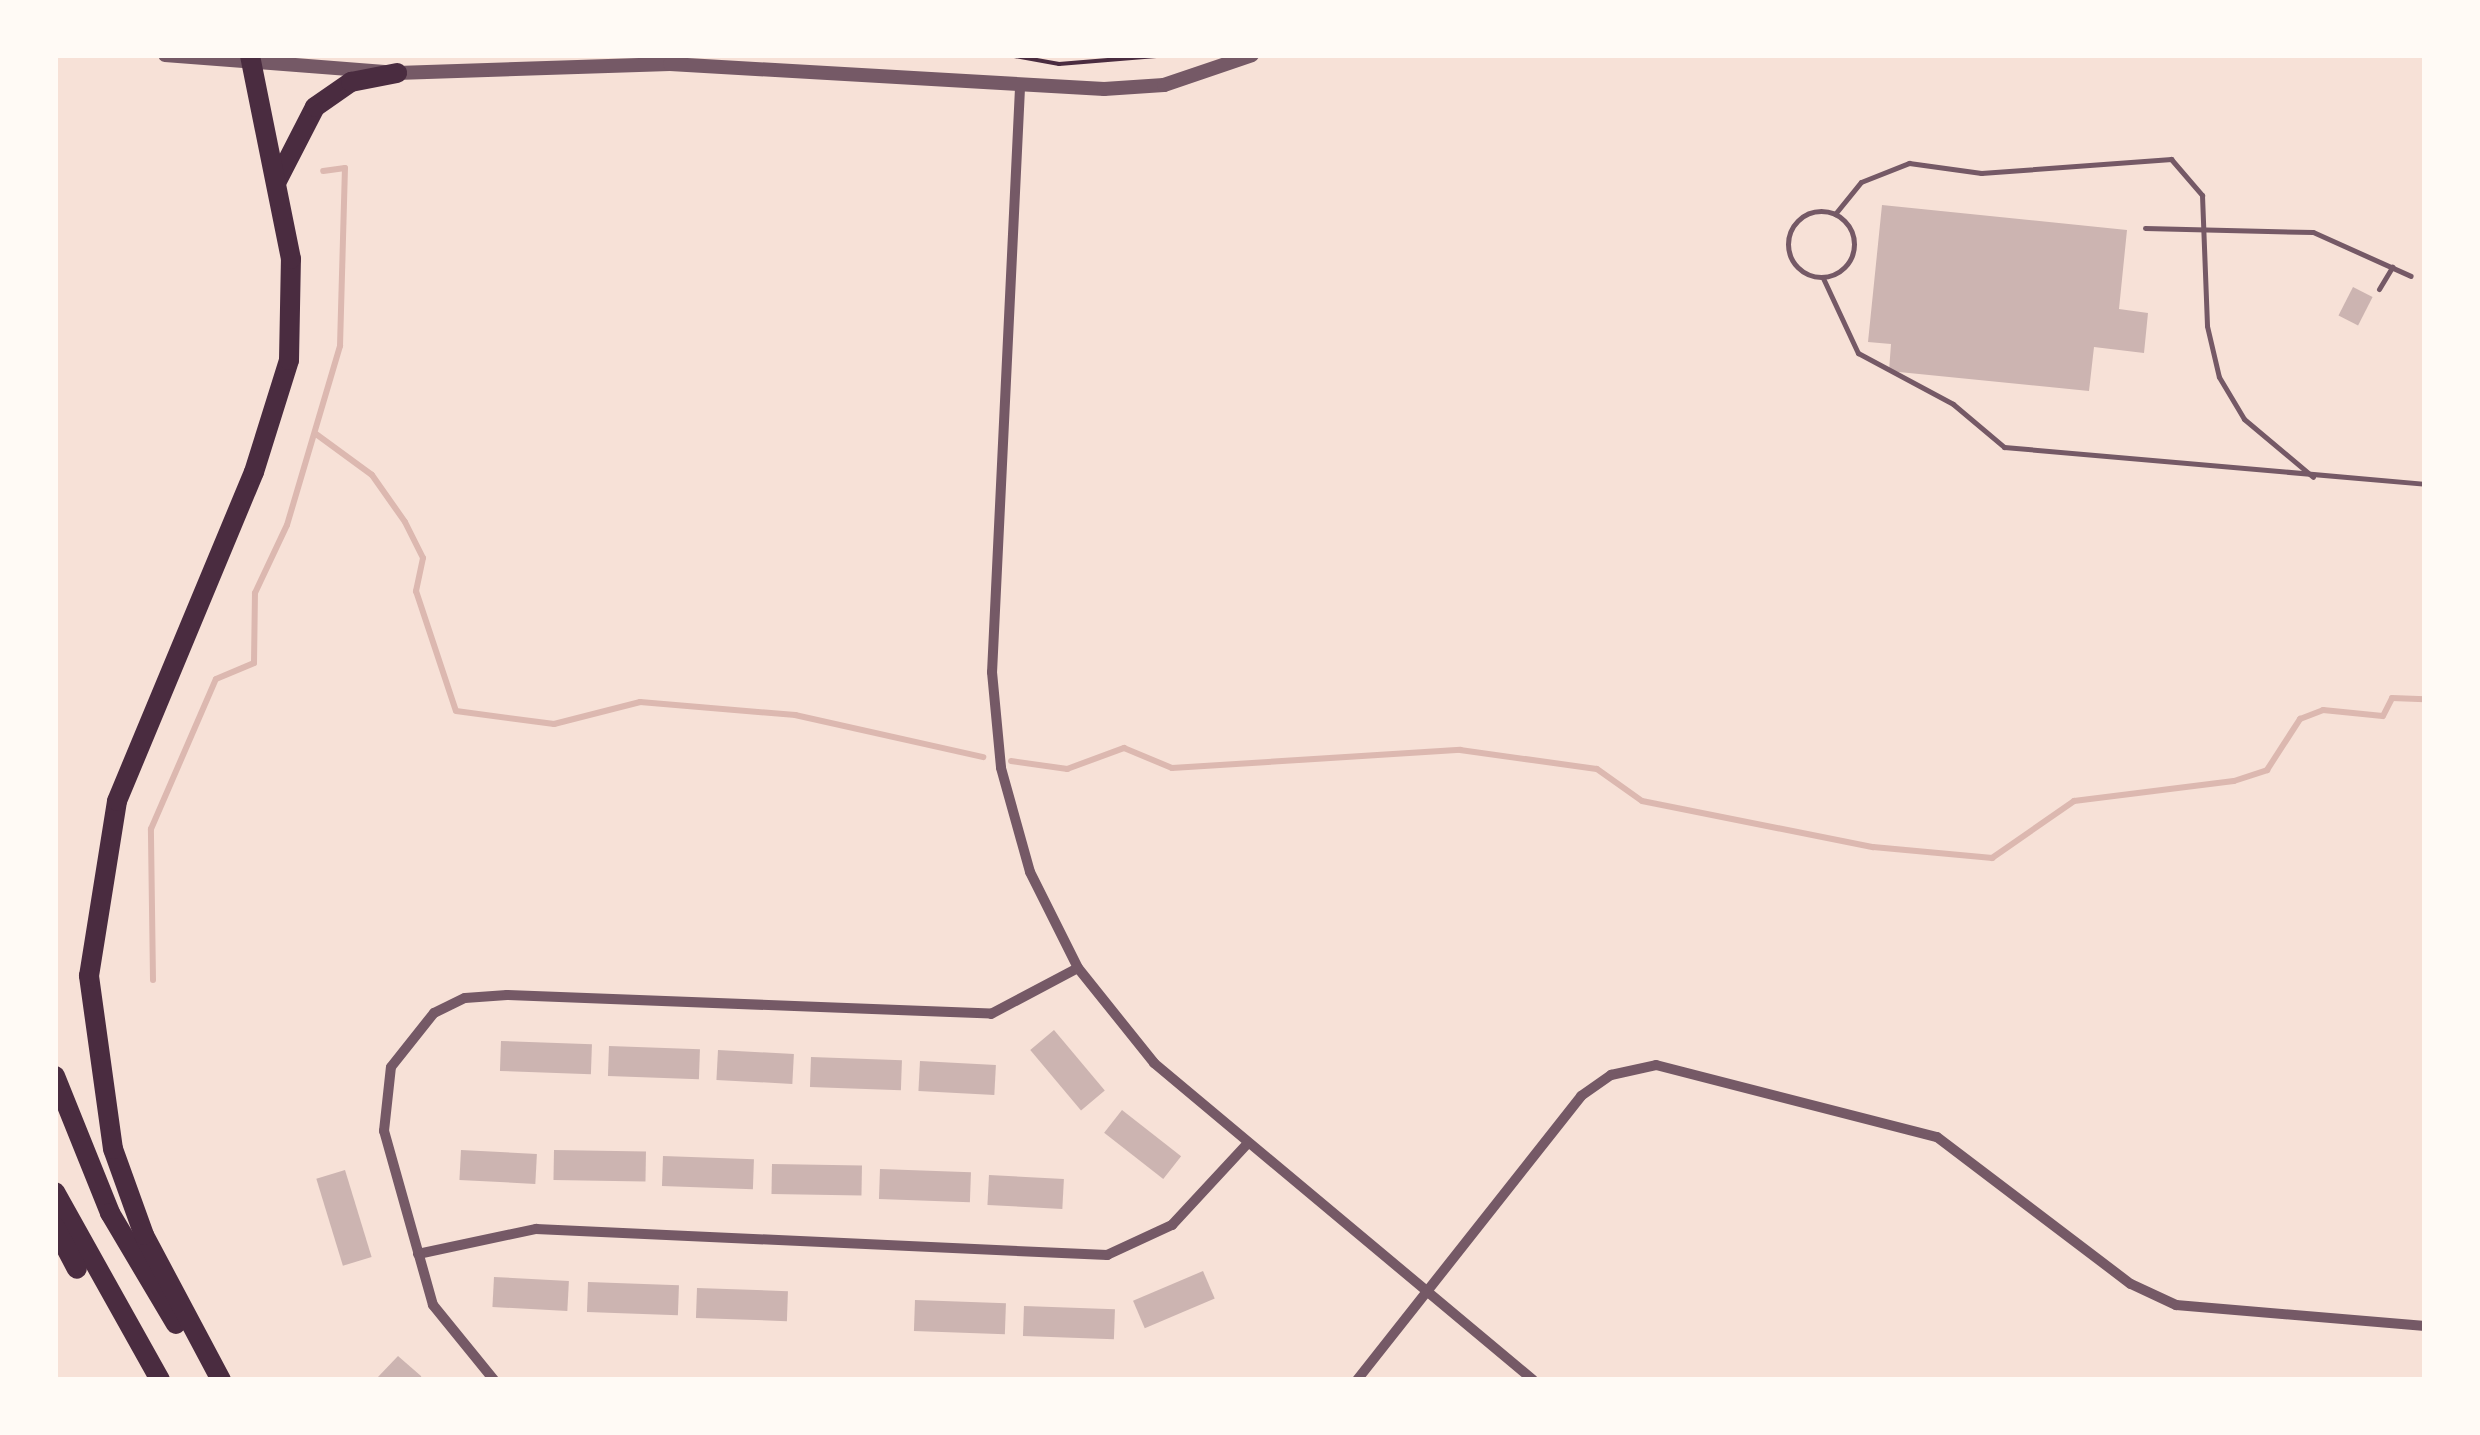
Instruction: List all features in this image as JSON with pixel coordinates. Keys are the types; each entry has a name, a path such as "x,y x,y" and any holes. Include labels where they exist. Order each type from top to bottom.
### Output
{"highway":[{"path":"222,1380 122,1178 95,1064 88,976 118,802 281,396 293,292 251,59"},
{"path":"276,183 314,107 351,82 397,74"},
{"path":"55,1076 110,1213 214,1380"},
{"path":"55,1192 156,1380"},
{"path":"55,1227 156,1380"}],"street":[{"path":"164,55 251,59 397,74 670,64 1020,88 1164,86 1252,55"},
{"path":"648,55 670,64"},
{"path":"1020,88 992,693 1018,834 1078,968 1142,1050 1247,1144 1532,1380"},
{"path":"494,1380 440,1319 386,1140 383,1093 401,1047 448,1004 572,996 975,1016 1018,1008 1078,968"},
{"path":"1357,1380 1580,1096 1622,1070 1668,1065 1950,1143 2131,1284 2176,1306 2425,1326"},
{"path":"418,1254 536,1229 1106,1255 1172,1225 1247,1144"}],"lane":[{"path":"1836,214 1854,242 1851,259 1823,278 1806,275 1787,247 1802,216 1836,214 1861,182 1910,163 1982,174 2153,157 2192,174 2203,232 2219,376 2244,418 2312,477"},
{"path":"2145,228 2312,232 2411,276"},
{"path":"2379,289 2392,267"},
{"path":"1823,278 1858,352 1954,404 2004,446 2312,477 2425,484"}],"path":[{"path":"1009,55 1073,64 1169,55"}],"building":[{"path":"1882,205 2127,230 2119,309 2148,313 2144,353 2094,347 2089,391 1889,371 1891,344 1868,342"},
{"path":"2353,287 2373,297 2358,325 2338,316"},
{"path":"1054,1030 1105,1091 1081,1110 1030,1050"},
{"path":"501,1041 592,1044 591,1074 500,1071"},
{"path":"609,1046 700,1049 699,1079 608,1076"},
{"path":"718,1050 794,1054 792,1084 716,1080"},
{"path":"811,1057 902,1060 901,1090 810,1087"},
{"path":"920,1061 996,1065 994,1095 918,1091"},
{"path":"1122,1110 1181,1156 1163,1179 1104,1133"},
{"path":"461,1150 537,1154 535,1184 459,1180"},
{"path":"554,1150 646,1152 645,1182 553,1180"},
{"path":"663,1156 754,1159 753,1189 662,1186"},
{"path":"772,1164 862,1166 861,1196 771,1194"},
{"path":"880,1169 971,1172 970,1202 879,1199"},
{"path":"345,1170 372,1257 343,1266 316,1179"},
{"path":"989,1175 1064,1179 1062,1209 987,1205"},
{"path":"1203,1271 1215,1299 1145,1328 1133,1301"},
{"path":"494,1277 569,1281 567,1311 492,1307"},
{"path":"588,1282 679,1285 678,1315 587,1312"},
{"path":"697,1288 788,1291 787,1321 696,1318"},
{"path":"915,1300 1006,1303 1005,1334 914,1331"},
{"path":"1024,1306 1115,1309 1114,1339 1023,1336"},
{"path":"398,1356 421,1376 422,1380 377,1378"}],"waterway":[{"path":"153,980 151,829 216,679 254,663 255,593 287,525 340,346 345,168 323,171"},
{"path":"316,434 372,475 405,522 423,558 416,591 456,711 554,724 640,702 795,715 983,757"},
{"path":"1011,761 1067,769 1124,748 1172,768 1460,750 1597,769 1642,801 1873,847 1992,858 2074,801 2234,781 2267,770 2300,719 2323,710 2383,716 2392,698 2425,699"}]}
